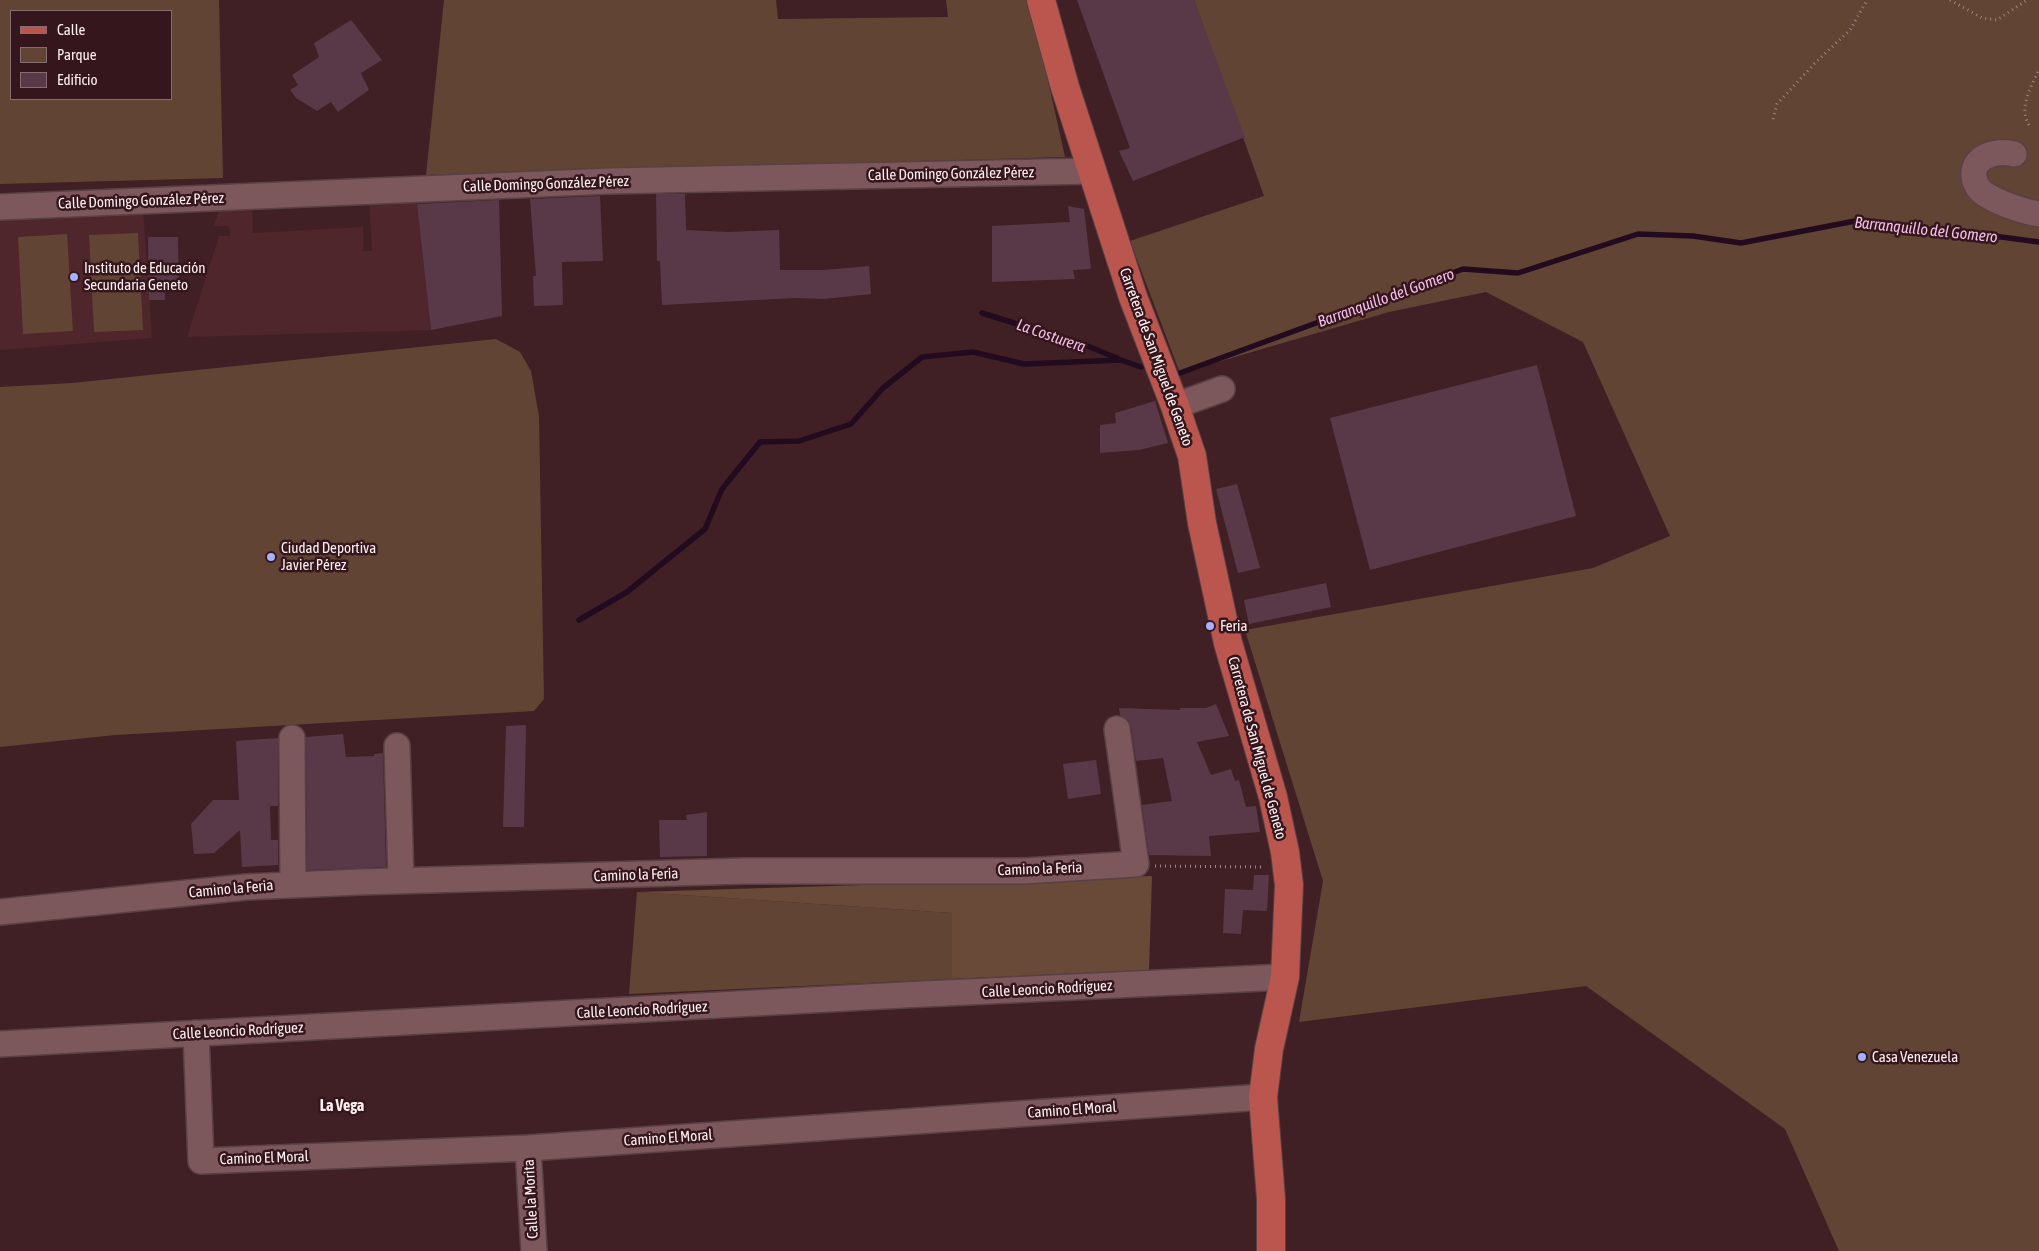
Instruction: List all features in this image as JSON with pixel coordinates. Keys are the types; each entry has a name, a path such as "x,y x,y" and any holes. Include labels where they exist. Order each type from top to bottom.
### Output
{"main road":[{"name":"Carretera de San Miguel de Geneto","path":"1041,0 1065,87 1133,297 1192,456 1202,523 1228,643 1273,797 1287,867 1289,885 1285,978 1269,1050 1263,1097 1271,1199 1271,1251"}],"street":[{"path":"2014,154 2002,151 1984,157 1975,165 1974,175 1977,188 1990,198 2039,214"},
{"name":"Calle Domingo González Pérez","path":"0,207 610,181 1092,172"},
{"path":"1175,406 1222,389"},
{"path":"1117,729 1136,864"},
{"path":"292,738 293,885"},
{"path":"397,746 401,881"},
{"name":"Camino la Feria","path":"0,912 237,888 293,885 744,871 1024,871 1136,864"},
{"name":"Calle Leoncio Rodríguez","path":"0,1044 903,995 1285,978"},
{"name":"Camino El Moral","path":"196,1032 201,1161 528,1148 1263,1097"},
{"name":"Calle la Morita","path":"528,1148 534,1251"}],"path":[{"path":"1773,119 1777,104 1816,62 1850,30 1867,0"},
{"path":"1950,0 1982,18 1997,20 2027,0"},
{"path":"2030,125 2025,117 2026,100 2039,69"},
{"path":"1136,864 1186,868 1287,867"}],"shaded area":[{"path":"369,199 417,201 431,330 187,337 219,236 230,236 229,226 214,226 222,201 252,201 253,233 363,227 363,251 372,251"},
{"name":"Instituto de Educación Secundaria Geneto","path":"143,209 152,338 0,350 0,216"},
{"path":"1152,876 1149,970 952,979 952,913 637,892"}],"green space":[{"path":"0,0 219,0 223,178 0,184"},
{"path":"444,0 776,0 778,19 948,17 946,0 1030,0 1065,157 426,175"},
{"path":"1194,0 2039,0 2039,1251 1839,1251 1785,1129 1586,986 1299,1022 1323,881 1245,630 1593,568 1670,536 1583,342 1486,292 1389,312 1180,373 1130,241 1264,196"},
{"path":"138,233 143,330 94,332 89,235"},
{"path":"67,234 73,331 23,334 18,237"},
{"name":"Ciudad Deportiva Javier Pérez","path":"496,339 520,352 531,371 539,416 544,699 534,711 115,735 0,747 0,387 72,383"},
{"path":"637,892 952,913 952,979 629,994"}],"building":[{"path":"1077,0 1194,0 1245,137 1133,181 1119,151 1130,148"},
{"path":"351,20 382,60 361,73 369,90 338,112 331,102 317,111 296,98 290,90 298,85 292,75 319,57 314,43"},
{"path":"656,194 685,194 686,230 728,232 779,230 780,270 824,270 869,266 871,294 824,299 795,298 662,305 660,261 657,261"},
{"path":"600,196 603,261 562,262 563,305 534,306 533,276 536,276 530,199"},
{"path":"499,200 502,316 431,330 417,204"},
{"path":"1068,206 1084,209 1091,269 1073,270 1075,279 992,282 992,226 1070,222"},
{"path":"148,237 178,237 179,286 165,286 165,300 149,300"},
{"path":"1537,365 1576,516 1370,570 1330,418"},
{"path":"1155,401 1168,443 1139,450 1100,453 1100,425 1116,423 1115,413"},
{"path":"1237,484 1260,568 1238,573 1216,489"},
{"path":"1326,583 1331,607 1249,624 1244,600"},
{"path":"1216,704 1229,736 1197,742 1211,775 1231,769 1235,781 1239,780 1246,807 1256,806 1260,832 1209,836 1211,856 1149,855 1142,805 1172,801 1163,758 1136,761 1131,727 1128,720 1120,715 1119,708 1180,710 1180,708 1206,708"},
{"path":"526,725 524,827 503,827 506,726"},
{"path":"343,734 346,757 374,756 374,754 383,753 386,867 307,870 306,737"},
{"path":"278,738 278,806 270,806 271,840 278,840 278,865 242,867 240,830 214,853 194,854 191,824 213,800 239,800 236,741"},
{"path":"1096,760 1101,794 1068,799 1063,764"},
{"path":"707,812 707,856 660,857 659,820 687,820 686,815"},
{"path":"1254,875 1269,875 1267,911 1243,910 1241,934 1223,933 1225,889 1253,890"}],"waterway":[{"name":"Barranquillo del Gomero","path":"1180,373 1463,269 1518,273 1638,234 1693,236 1741,243 1855,221 1900,229 1949,230 2039,242"},
{"name":"La Costurera","path":"982,313 1085,345 1117,358"},
{"name":"Barranquillo del Gomero","path":"579,620 627,592 705,529 722,489 760,442 799,441 851,424 883,388 922,357 973,352 1024,364 1121,360 1141,367"}],"place":[{"name":"Instituto de Educación Secundaria Geneto","path":"74,277"},
{"name":"Ciudad Deportiva Javier Pérez","path":"271,557"},
{"name":"Feria","path":"1210,626"},
{"name":"Casa Venezuela","path":"1862,1057"}],"district":[{"name":"La Vega","path":"342,1106"}]}
